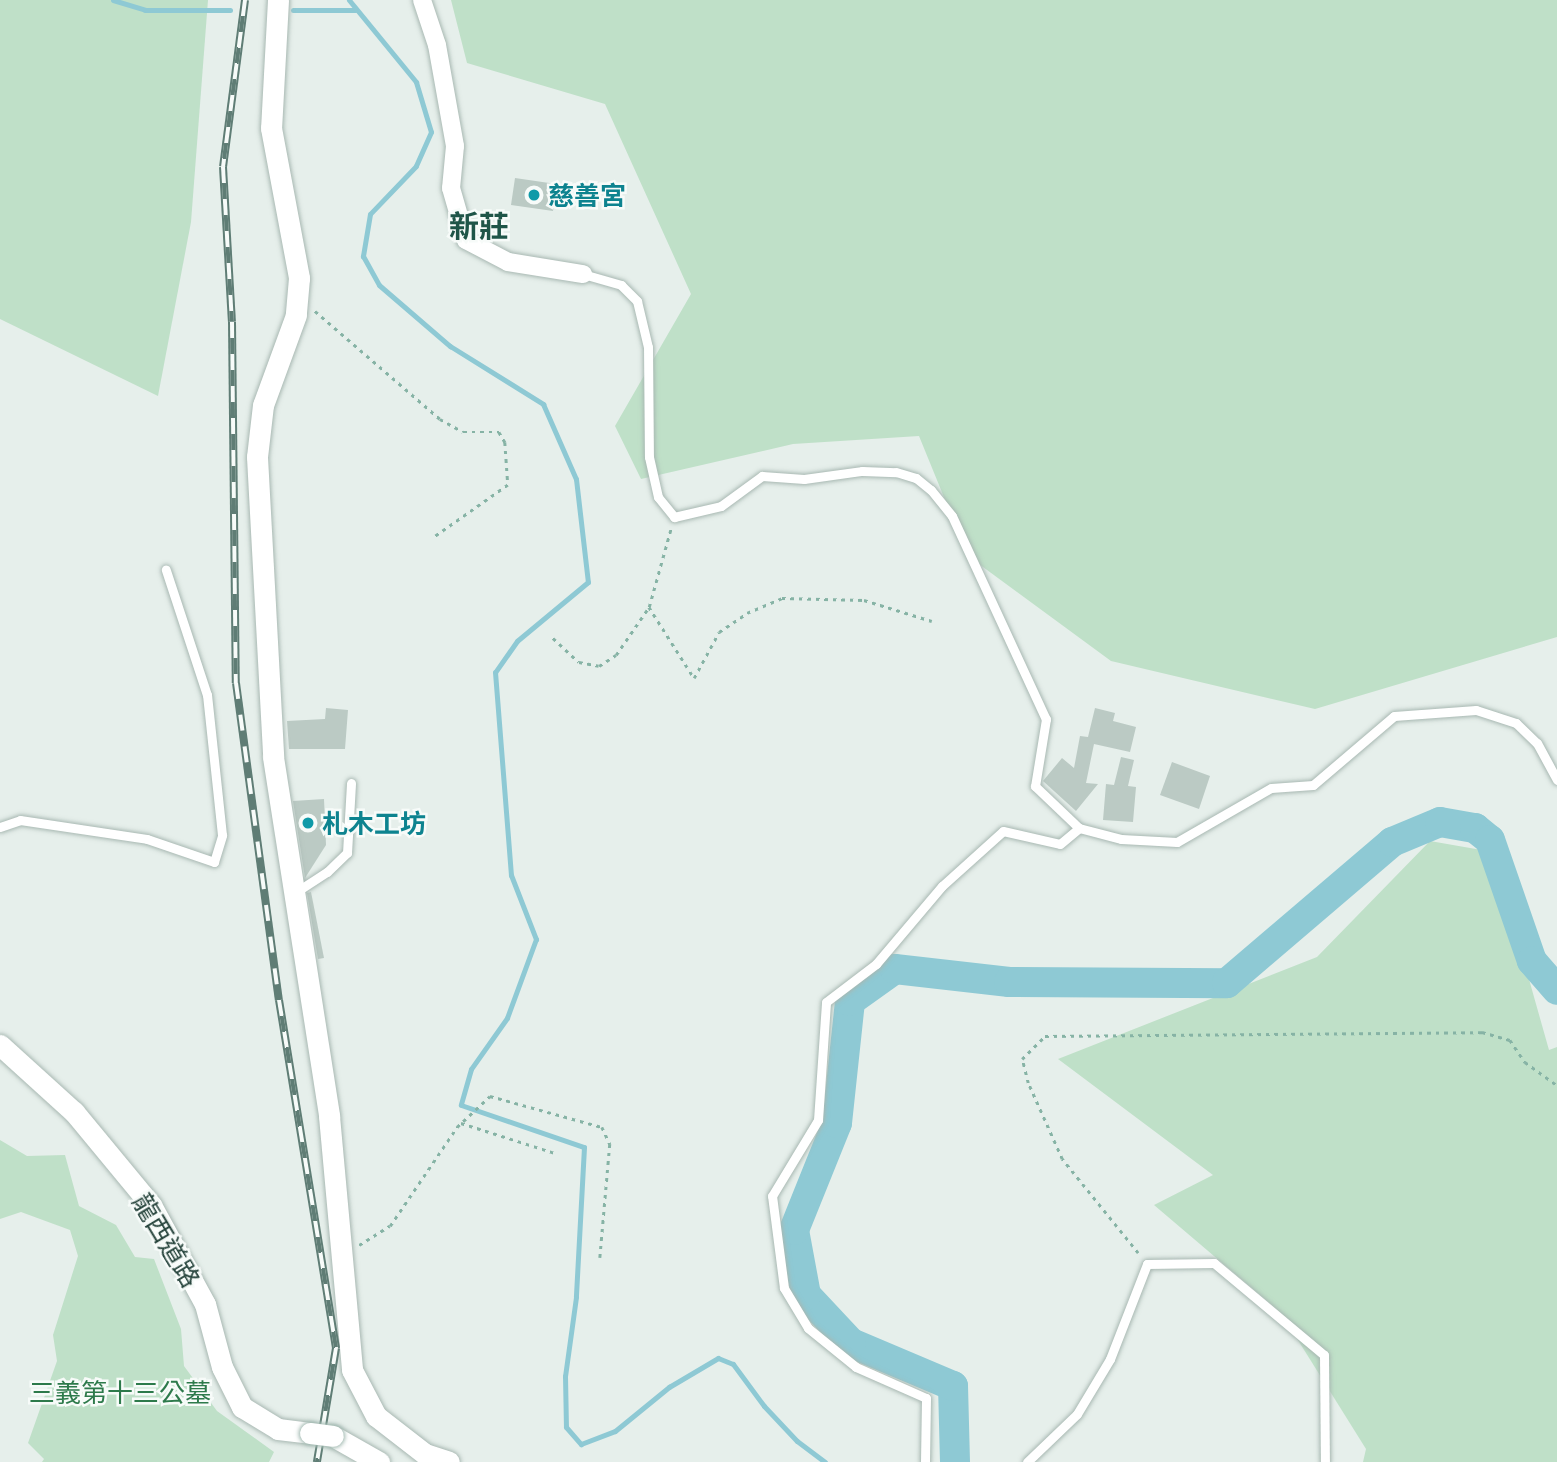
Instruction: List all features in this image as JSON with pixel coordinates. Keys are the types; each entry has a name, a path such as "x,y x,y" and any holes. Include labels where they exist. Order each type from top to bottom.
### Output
{"street":[{"path":"278,0 271,128 277,175 296,243 297,295 296,315 262,405 257,457 273,757 329,1116 344,1254 352,1370 376,1416 425,1454 449,1462"},
{"path":"422,0 439,58 455,146 451,188 466,240 508,262 583,274"},
{"name":"龍西道路","path":"0,1045 74,1112 151,1205 205,1304 222,1367 242,1407 278,1429 333,1436 379,1462"}],"lane":[{"path":"583,274 621,285 637,301 648,347 647,449 658,497 674,517 721,506 762,476 804,479 862,471 916,478 952,516 1046,719 1035,786 1079,828 1121,839 1177,842 1271,788 1313,785 1394,716 1476,710 1516,723 1538,743 1557,780"},
{"path":"0,827 20,820 146,839 214,862 222,835 207,695 166,570"},
{"path":"294,893 327,873 347,852 351,783"},
{"path":"925,1462 926,1398 856,1367 808,1328 784,1288 772,1196 818,1120 825,1002 876,964 942,886 1003,831 1060,844 1079,828"},
{"path":"1027,1462 1077,1414 1110,1359 1147,1264 1214,1262 1324,1355 1325,1462"}],"path":[{"path":"297,295 440,419 463,432 499,432 505,442 508,485 433,538"},
{"path":"552,638 579,662 599,666 631,637 649,607 674,517"},
{"path":"649,607 694,678 719,632 747,613 782,598 864,600 932,621"},
{"path":"1147,1264 1062,1159 1028,1083 1022,1059 1045,1036 1257,1038 1482,1032 1510,1040 1525,1062 1557,1085"},
{"path":"344,1254 390,1227 461,1123 490,1096 602,1128 610,1144 600,1258"},
{"path":"461,1123 555,1153"}],"green space":[{"path":"0,0 208,0 191,222 158,396 0,319"},
{"path":"451,0 1557,0 1557,637 1315,709 1111,661 968,556 919,436 793,444 641,479 615,426 691,294 605,104 467,63"},
{"path":"1430,841 1493,852 1549,1050 1557,1047 1557,1462 1363,1462 1366,1449 1281,1313 1154,1205 1213,1175 1058,1059 1317,957"},
{"name":"三義第十三公墓","path":"0,1140 27,1156 65,1155 79,1206 116,1225 135,1257 154,1259 181,1329 184,1366 217,1411 274,1452 269,1462 42,1462 44,1459 28,1443 57,1361 53,1335 78,1256 70,1230 21,1212 0,1219"}],"building":[{"name":"慈善宮","path":"515,178 556,184 553,211 511,205"},
{"path":"326,708 348,710 345,749 289,749 287,721 325,719"},
{"path":"1095,708 1115,713 1113,721 1136,727 1130,752 1094,744 1086,783 1098,784 1076,811 1043,781 1062,758 1074,768 1080,736 1088,737"},
{"path":"1121,757 1134,760 1128,786 1136,787 1133,822 1103,820 1106,784 1114,785"},
{"path":"1172,762 1210,776 1199,809 1160,795"},
{"path":"324,799 326,845 305,878 293,801"},
{"path":"311,892 324,958 318,959 307,893"}],"waterway":[{"path":"113,0 145,10 230,10"},
{"path":"349,0 416,82 431,132 416,166 370,214 363,256 379,285 450,346 543,404 576,479 588,582 517,641 495,672 511,875 536,939 507,1018 471,1069 461,1105 584,1147 576,1297 565,1376 566,1427 581,1444 615,1431 669,1387 718,1358 733,1364 764,1406 797,1441 825,1462"},
{"path":"293,10 355,10"},
{"path":"955,1462 953,1386 851,1343 806,1295 794,1230 837,1123 850,1001 895,969 1009,982 1227,983 1392,842 1440,822 1475,828 1490,840 1532,961 1557,990"}],"railway":[{"path":"245,0 223,167 232,322 236,683 279,1000 336,1348 317,1462"}],"place":[{"name":"慈善宮","path":"534,195"},
{"name":"札木工坊","path":"308,823"}],"district":[{"name":"新莊","path":"479,225"}]}
